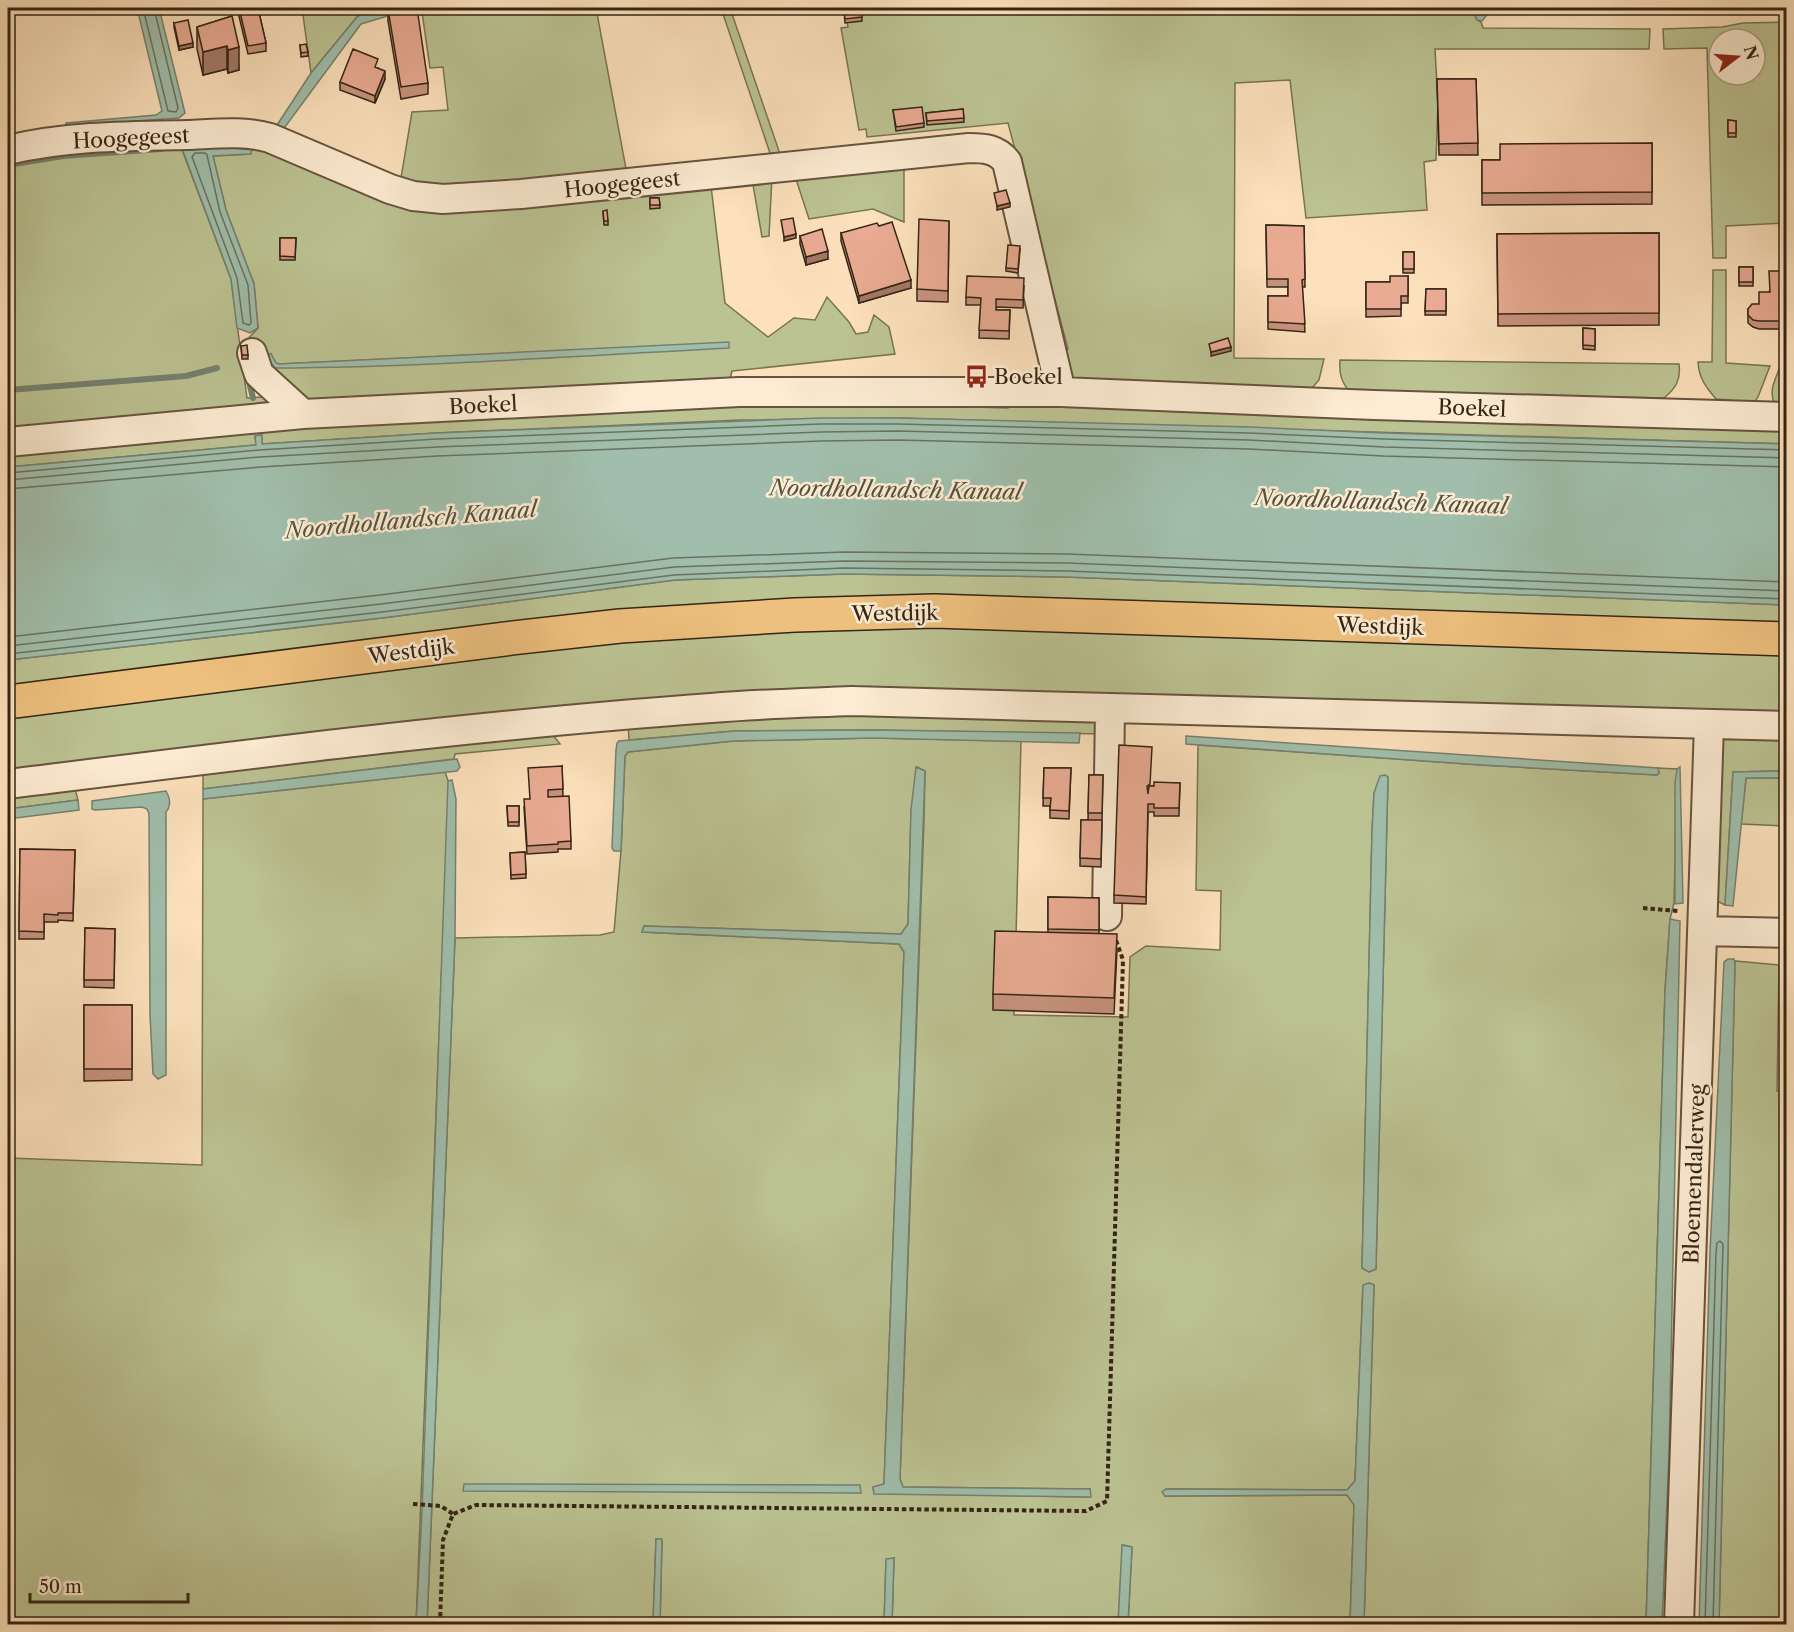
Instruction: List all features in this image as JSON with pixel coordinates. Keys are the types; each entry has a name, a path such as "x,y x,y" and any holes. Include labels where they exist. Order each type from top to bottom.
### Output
{"main road":[{"name":"Westdijk","path":"8,702 620,626 795,615 934,611 1786,639"}],"street":[{"name":"Hoogegeest","path":"8,150 45,142 158,135 252,134 270,138 390,189 413,196 443,199 521,194 984,148 1001,155 1007,162 1061,393"},
{"path":"252,353 259,374 303,414"},
{"name":"Boekel","path":"8,442 303,414 739,392 1061,393 1786,417"},
{"path":"8,784 562,720 713,708 852,701 1786,726"},
{"path":"1107,916 1110,709"},
{"name":"Bloemendalerweg","path":"1679,1624 1709,724"},
{"path":"1702,922 1786,933"}],"path":[{"path":"1643,908 1702,922"},
{"path":"440,1624 443,1540 453,1514 476,1505 1086,1511 1107,1501 1123,960 1107,916"},
{"path":"413,1504 441,1506 453,1514"}],"green space":[{"path":"302,8 382,8 357,17 311,73"},
{"path":"486,8 596,8 627,174 440,192 401,178 412,112 448,110 443,67 430,68 422,12"},
{"path":"721,8 730,8 780,154 771,156"},
{"path":"844,8 1472,8 1483,28 1650,29 1649,49 1435,49 1438,103 1436,160 1424,162 1427,210 1306,218 1290,80 1235,83 1234,358 1324,359 1319,380 1312,388 1072,382 1057,351 1068,349 1008,123 867,137 866,129 859,130 841,28 848,27"},
{"path":"1786,22 1786,223 1726,226 1726,258 1713,258 1708,87 1767,87 1767,27 1722,27 1743,23"},
{"path":"1707,28 1707,48 1664,49 1663,29"},
{"path":"258,141 378,193 711,186 725,303 768,337 794,318 815,320 827,297 849,322 856,334 868,332 874,315 889,327 895,354 732,371 729,383 449,398 354,397 297,400 247,349 246,341 258,328 254,284 226,210 213,156 250,154 181,147 231,279 247,398 262,397 259,386 280,405 8,430 8,157","holes":["729,343 272,365 269,361 271,354 279,364"]},
{"path":"904,161 904,222 873,209 809,219 795,176"},
{"path":"772,177 769,236 762,237 752,179"},
{"path":"1713,270 1726,270 1726,363 1770,366 1753,404 1730,406 1730,400 1716,399 1701,377 1698,362 1712,362"},
{"path":"1340,360 1679,364 1679,375 1672,391 1664,398 1350,392 1341,377"},
{"path":"1780,367 1786,367 1786,407 1774,403 1772,394"},
{"path":"793,402 1008,408 1016,402 1786,427 1786,444 898,418 741,420 436,433 262,444 262,435 255,436 256,445 8,467 8,449 195,431"},
{"path":"844,574 1066,577 1786,605 1786,629 929,602 8,690 8,660 382,618 675,580"},
{"path":"828,623 1786,651 1786,718 848,691 8,775 8,710 574,641"},
{"path":"768,711 1094,715 1103,734 872,730 735,731 629,740 628,722"},
{"path":"553,735 560,744 455,754 454,759 203,789 203,774 455,741"},
{"path":"1717,737 1786,738 1786,771 1733,772 1725,905 1711,898"},
{"path":"873,738 1021,741 1014,1015 1128,1017 1130,957 1146,946 1220,950 1221,891 1196,890 1198,745 1657,775 1658,768 1677,769 1674,903 1670,919 1665,991 1646,1624 1364,1624 1374,1285 1369,1283 1363,1286 1355,1481 1347,1490 1166,1489 1163,1492 1165,1496 1347,1495 1354,1505 1350,1624 1128,1624 1132,1547 1123,1545 1118,1624 892,1624 894,1558 886,1560 884,1624 660,1624 662,1540 656,1539 653,1624 427,1624 455,938 600,935 614,932 621,851 625,756 628,752 733,741","holes":["917,767 925,771 924,820 900,1479 903,1487 1090,1489 1090,1497 874,1493 873,1487 884,1484 904,952 899,944 642,932 644,926 901,934 908,924 911,811","1385,775 1388,777 1376,1269 1369,1272 1362,1268 1372,831 1374,793"]},
{"path":"445,772 449,783 416,1624 8,1624 8,1158 202,1165 203,799"},
{"path":"1746,778 1786,778 1786,826 1741,824"},
{"path":"75,789 78,800 8,809 8,791"},
{"path":"1735,961 1779,965 1777,1091 1786,1091 1786,1624 1719,1624"}],"water":[{"path":"137,8 159,8 185,113 179,118 66,126 66,123 156,115 162,111"},
{"path":"382,8 486,8 391,15 361,24 285,127 277,125 311,73 357,17"},
{"path":"1472,8 1484,8 1486,16 1482,21 1477,20"},
{"path":"181,146 252,149 251,154 213,156 226,210 254,284 258,328 250,333 237,328 231,279"},
{"path":"729,342 729,348 389,366 275,368 269,361 268,354 271,354 279,364"},
{"name":"Noordhollandsch Kanaal","path":"820,418 1250,427 1786,444 1786,605 1066,577 844,574 675,580 382,618 8,660 8,467 256,445 255,436 262,435 262,444 436,433"},
{"path":"735,731 1080,733 1079,743 873,738 733,741 628,752 625,756 621,851 614,851 612,848 616,750 619,741"},
{"path":"1186,736 1658,768 1659,773 1657,775 1481,765 1186,744"},
{"path":"457,759 460,767 457,771 203,799 203,789"},
{"path":"916,767 925,771 900,1479 903,1487 1090,1489 1091,1497 874,1494 873,1487 884,1484 904,952 899,944 642,932 644,926 901,934 908,924 911,810"},
{"path":"1680,767 1683,903 1675,904 1675,783 1677,769"},
{"path":"1786,771 1786,778 1746,778 1733,906 1725,905 1733,772"},
{"path":"1380,776 1388,777 1376,1269 1369,1272 1362,1268 1372,831 1374,793"},
{"path":"452,780 456,799 455,938 427,1624 416,1624 448,781"},
{"path":"166,791 169,807 166,812 166,1075 158,1079 153,1074 150,1015 149,814 147,809 142,807 95,810 92,809 92,801"},
{"path":"78,800 79,810 8,819 8,809"},
{"path":"1670,919 1680,921 1669,1455 1662,1624 1646,1624 1665,991"},
{"path":"1734,959 1735,963 1719,1624 1699,1624 1710,1252 1724,962"},
{"path":"1369,1283 1374,1285 1364,1624 1350,1624 1354,1505 1347,1495 1165,1496 1162,1492 1166,1489 1347,1490 1355,1481 1363,1285"},
{"path":"464,1484 860,1485 861,1493 463,1491"},
{"path":"656,1539 662,1539 660,1624 653,1624"},
{"path":"1122,1545 1132,1547 1128,1624 1118,1624"},
{"path":"894,1558 892,1624 884,1624 886,1559"}],"building":[{"path":"239,8 258,8 266,43 248,46"},
{"path":"417,8 428,83 401,87 388,9"},
{"path":"861,8 862,17 845,19 844,10"},
{"path":"232,16 239,47 228,50 227,46 203,52 197,27"},
{"path":"188,20 193,43 179,46 174,23"},
{"path":"306,44 308,52 301,53 300,45"},
{"path":"353,49 378,59 375,67 385,71 375,96 340,82"},
{"path":"1437,79 1476,79 1478,143 1439,144"},
{"path":"922,107 924,123 896,127 893,110"},
{"path":"963,109 964,118 927,121 926,113"},
{"path":"1728,120 1736,121 1736,133 1728,133"},
{"path":"1652,143 1652,192 1482,193 1482,160 1500,160 1500,144"},
{"path":"1006,190 1010,203 997,206 994,193"},
{"path":"650,198 659,198 660,205 650,205"},
{"path":"607,210 608,221 604,221 603,211"},
{"path":"793,218 796,234 784,237 781,220"},
{"path":"919,219 949,221 948,291 917,289"},
{"path":"892,222 911,280 859,296 841,233 877,223 879,226"},
{"path":"1266,225 1304,226 1305,279 1302,280 1305,324 1268,322 1268,296 1288,296 1288,279 1267,279"},
{"path":"822,229 828,251 806,257 800,236"},
{"path":"1659,233 1659,313 1498,314 1497,234"},
{"path":"280,238 296,238 295,257 280,256"},
{"path":"1008,245 1020,246 1018,269 1006,268"},
{"path":"1403,252 1414,252 1414,269 1403,269"},
{"path":"1739,267 1753,267 1753,282 1739,282"},
{"path":"1769,271 1786,271 1786,290 1781,291 1782,321 1753,320 1748,315 1748,309 1752,304 1759,304 1759,292 1770,292"},
{"path":"967,276 1024,278 1023,300 996,299 996,310 1010,310 1009,331 979,330 981,298 966,297"},
{"path":"1390,276 1408,276 1408,296 1401,296 1401,309 1366,309 1366,282 1390,282"},
{"path":"1426,289 1446,289 1446,311 1425,311"},
{"path":"1583,328 1595,329 1595,346 1583,345"},
{"path":"1228,338 1231,347 1211,352 1209,344"},
{"path":"247,345 248,355 242,355 241,346"},
{"path":"1119,745 1152,747 1148,794 1149,786 1154,786 1154,782 1180,783 1179,808 1154,808 1154,804 1148,804 1146,897 1114,895"},
{"path":"562,766 563,789 548,790 548,797 569,796 571,841 527,846 524,799 530,799 528,768"},
{"path":"1044,768 1071,768 1069,811 1050,810 1051,798 1043,798"},
{"path":"1089,775 1103,775 1102,813 1088,813"},
{"path":"507,806 519,806 519,822 508,822"},
{"path":"1081,820 1102,820 1101,859 1080,858"},
{"path":"20,849 75,850 73,913 44,914 44,932 19,931"},
{"path":"525,852 526,874 511,875 510,853"},
{"path":"1048,897 1099,898 1099,930 1048,929"},
{"path":"85,928 115,929 114,980 84,980"},
{"path":"995,931 1117,934 1114,998 993,994"},
{"path":"84,1005 132,1005 132,1069 84,1069"}],"waterway":[{"path":"8,165 63,156 161,149"},
{"path":"8,390 186,376 217,368"},
{"path":"249,382 253,398"}],"place":[{"name":"Boekel","path":"976,376"}]}
